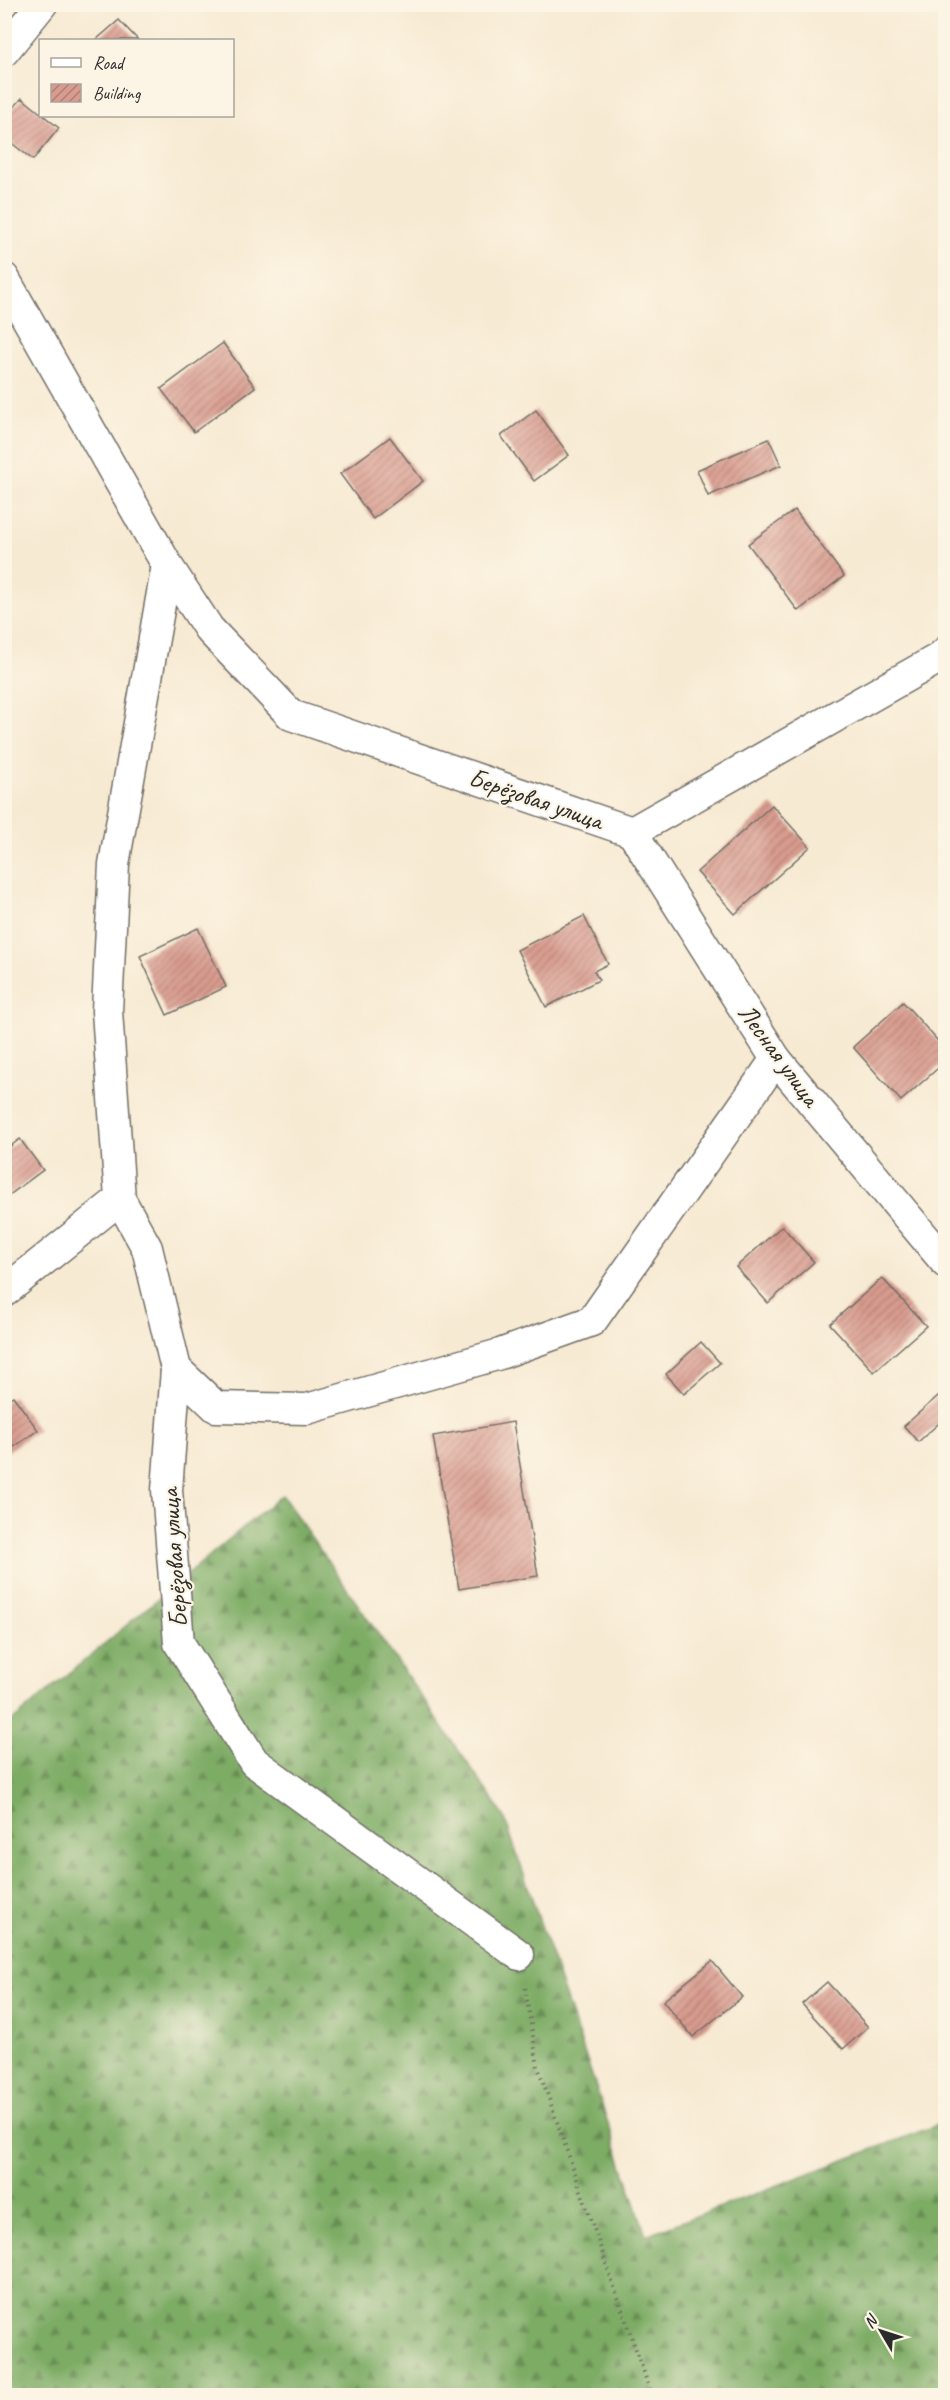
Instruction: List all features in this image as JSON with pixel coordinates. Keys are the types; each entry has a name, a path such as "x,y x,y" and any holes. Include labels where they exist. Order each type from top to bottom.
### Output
{"street":[{"path":"4,51 42,4"},
{"name":"Берёзовая улица","path":"4,278 167,565 209,629 291,715 632,832 943,656"},
{"path":"4,1292 120,1199 107,1011 114,864 167,565"},
{"name":"Лесная улица","path":"632,832 776,1059 945,1263"},
{"path":"176,1369 216,1407 306,1409 500,1354 592,1321 776,1059"},
{"name":"Берёзовая улица","path":"120,1199 147,1248 176,1369 167,1490 179,1643 254,1762 519,1954"}],"path":[{"path":"519,1954 537,2067 652,2396"}],"green space":[{"path":"282,1495 504,1816 646,2235 945,2122 945,2395 5,2396 5,1727"}],"building":[{"path":"119,20 137,39 97,39"},
{"path":"22,98 39,112 39,117 45,117 59,128 33,160 4,137 4,119"},
{"path":"223,343 255,387 194,432 161,389"},
{"path":"536,410 569,455 534,481 501,436"},
{"path":"390,437 423,481 373,519 340,474"},
{"path":"769,439 781,465 708,496 697,470"},
{"path":"795,510 844,576 798,611 748,544"},
{"path":"772,805 810,847 735,914 697,872"},
{"path":"584,916 608,964 594,971 599,980 546,1007 517,950"},
{"path":"198,928 226,987 167,1015 140,956"},
{"path":"903,1002 946,1050 946,1061 901,1101 853,1047"},
{"path":"20,1139 43,1170 4,1199 4,1151"},
{"path":"782,1226 814,1262 768,1303 736,1267"},
{"path":"882,1278 926,1326 874,1372 830,1324"},
{"path":"701,1342 720,1363 684,1394 666,1374"},
{"path":"946,1389 946,1417 918,1442 904,1426"},
{"path":"13,1396 38,1430 4,1454 4,1402"},
{"path":"513,1422 538,1576 459,1589 433,1436"},
{"path":"712,1961 742,1997 693,2037 663,2001"},
{"path":"827,1982 868,2027 843,2049 802,2004"}]}
